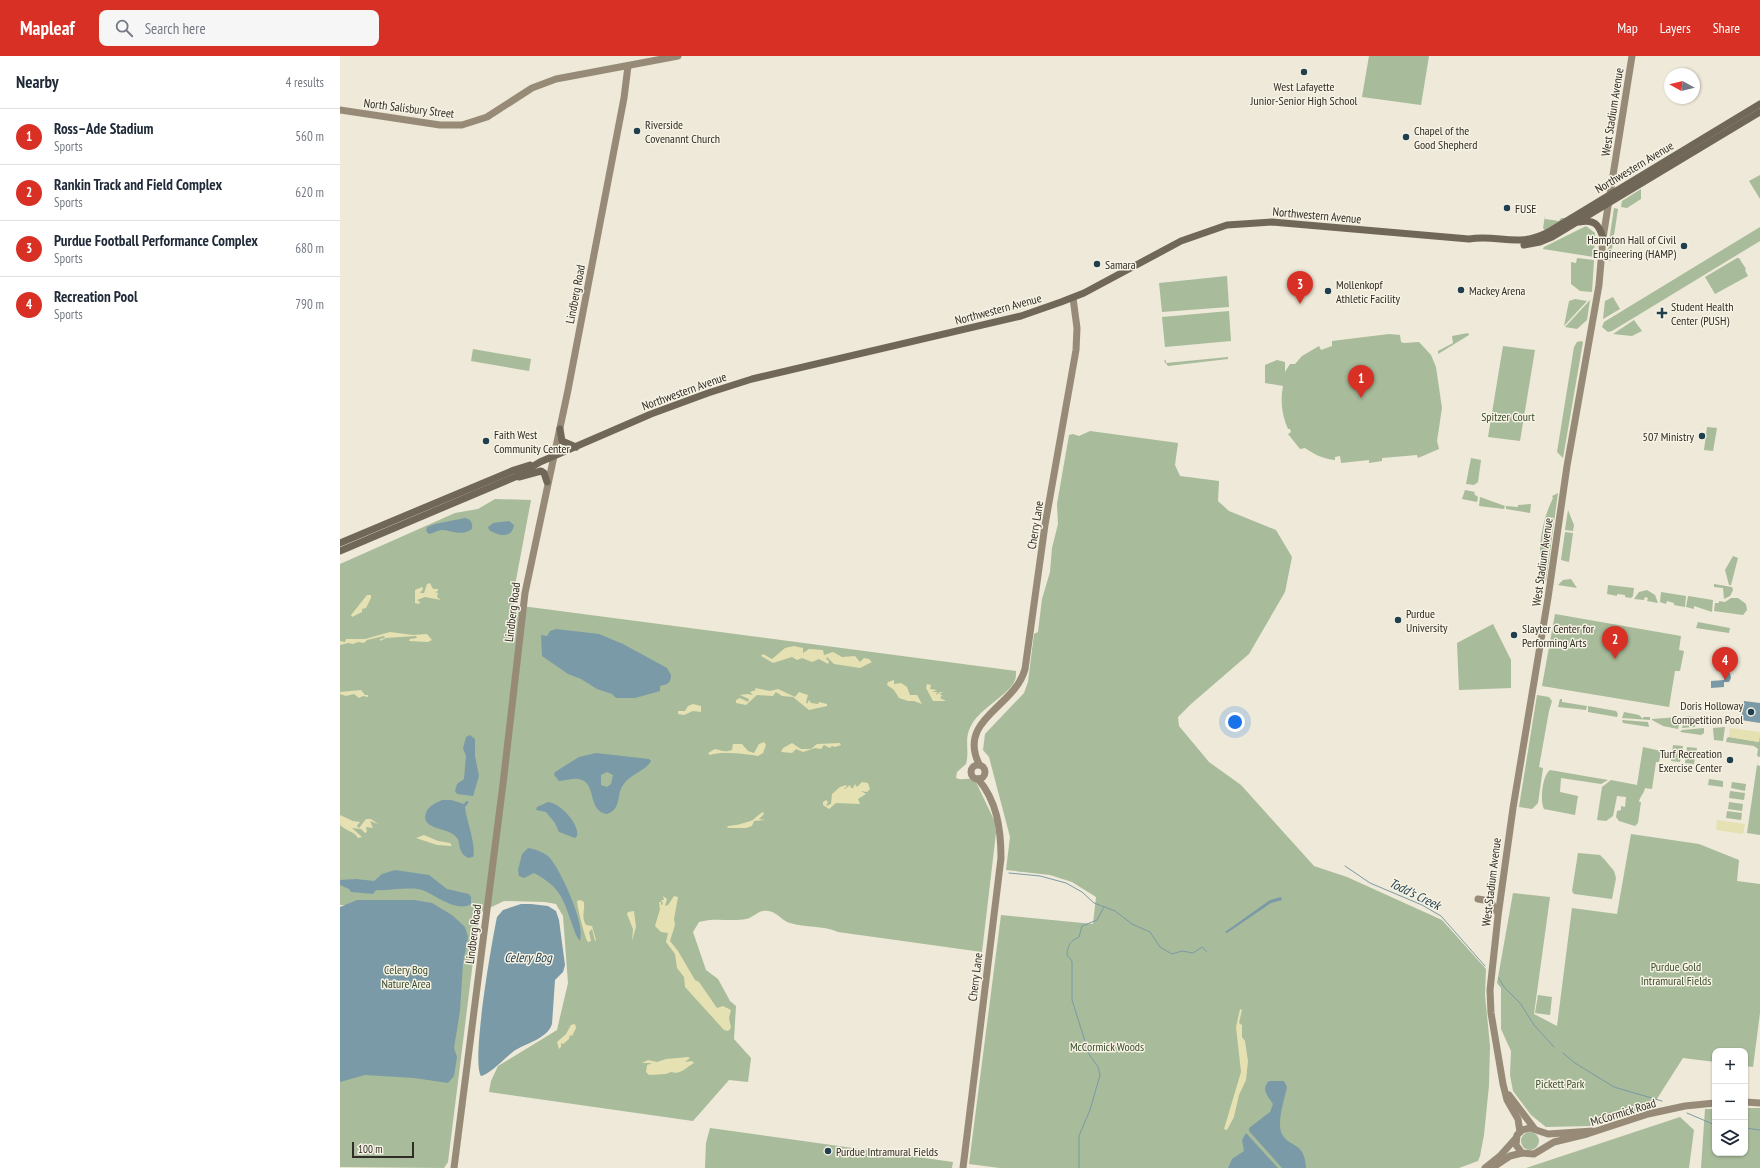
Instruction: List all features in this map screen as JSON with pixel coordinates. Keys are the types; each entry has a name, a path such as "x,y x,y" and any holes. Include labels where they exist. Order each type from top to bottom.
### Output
{"main road":[{"name":"Northwestern Avenue","path":"340,543 514,470 553,457 662,410 737,384 1021,316 1073,298 1181,241 1227,225 1272,222 1469,239 1530,240 1550,232 1610,194 1760,104"},
{"name":"Northwestern Avenue","path":"1469,239 1477,242 1510,246 1532,244 1552,237 1760,112"},
{"path":"1577,222 1595,222 1600,229 1603,238"},
{"path":"560,429 562,441 576,447"},
{"name":"Northwestern Avenue","path":"340,551 515,477 535,464"},
{"path":"515,477 525,476 539,471 544,473 547,482"}],"street":[{"name":"North Salisbury Street","path":"340,110 440,124 462,125 487,117 532,88 556,79 678,56"},
{"name":"West Stadium Avenue","path":"1518,1135 1518,1119 1507,1100 1501,1072 1490,1001 1498,916 1510,823 1547,602 1567,466 1599,285 1603,238 1632,56"},
{"name":"Lindberg Road","path":"454,1168 525,593 547,482 560,429 621,113 628,66"},
{"name":"Cherry Lane","path":"976,765 974,736 983,721 1016,688 1025,669 1045,525 1076,350 1077,328 1073,298"},
{"path":"976,765 984,768 980,778 971,774 976,765"},
{"name":"Cherry Lane","path":"963,1168 1001,858 999,824 987,791 980,778"},
{"path":"1478,899 1487,899 1493,903 1498,916"},
{"name":"West Stadium Avenue","path":"1501,1072 1512,1100 1536,1130"},
{"path":"1748,1102 1760,1103"},
{"name":"McCormick Road","path":"1540,1150 1554,1142 1666,1110 1712,1103"},
{"path":"1485,1168 1504,1152 1526,1128 1548,1134 1593,1131"},
{"path":"1492,1168 1510,1156 1522,1153 1534,1154 1540,1150 1543,1143 1536,1130"},
{"path":"1518,1135 1516,1145 1522,1153"}],"green space":[{"path":"1369,56 1429,56 1421,105 1362,97"},
{"path":"1760,175 1760,199 1749,181"},
{"path":"1641,189 1641,199 1627,208 1621,207 1622,201"},
{"path":"1614,208 1618,209 1610,262 1607,255"},
{"path":"1545,216 1545,219 1559,221 1561,218 1566,218 1545,230 1543,228"},
{"path":"1586,226 1595,233 1594,257 1543,249 1544,247"},
{"path":"1760,227 1760,241 1612,331 1608,332 1602,327 1604,322"},
{"path":"1577,258 1594,260 1592,292 1580,291 1571,284 1571,262 1576,263"},
{"path":"1739,258 1746,269 1745,270 1748,276 1715,294 1705,277"},
{"path":"1227,276 1229,307 1162,312 1159,283"},
{"path":"1613,297 1620,309 1603,319 1605,301"},
{"path":"1575,299 1587,301 1564,326 1569,301"},
{"path":"1590,300 1587,320 1577,329 1565,327"},
{"path":"1229,311 1231,341 1165,347 1162,317"},
{"path":"1634,320 1642,331 1632,336 1613,334"},
{"path":"1468,333 1469,335 1438,354 1438,351 1453,343 1452,336"},
{"path":"1389,334 1400,335 1401,342 1404,343 1419,342 1431,355 1436,367 1442,408 1437,441 1439,449 1418,458 1417,455 1382,458 1382,461 1369,463 1369,460 1341,463 1340,456 1335,457 1335,460 1327,459 1305,448 1300,449 1288,434 1291,432 1290,429 1288,429 1283,414 1283,386 1265,383 1265,365 1277,360 1285,362 1285,372 1290,364 1295,364 1302,356 1319,346 1321,350 1332,346 1332,341"},
{"path":"1577,342 1583,342 1563,458 1557,452 1574,347"},
{"name":"Spitzer Court","path":"1503,346 1535,350 1520,441 1488,437"},
{"path":"473,349 531,359 529,371 471,361"},
{"path":"1228,357 1228,359 1168,366 1164,361 1166,360 1166,363"},
{"path":"1707,427 1717,428 1713,451 1704,450"},
{"name":"McCormick Woods","path":"1090,431 1178,443 1175,465 1180,476 1219,481 1218,501 1229,511 1276,530 1292,557 1285,592 1249,654 1178,717 1179,726 1209,762 1241,785 1314,866 1347,877 1442,920 1486,969 1485,995 1490,1046 1489,1085 1484,1135 1478,1161 1459,1168 1000,1168 969,1164 1001,915 1093,924 1096,897 1072,882 1050,875 1006,870 1010,837 989,757 983,750 985,734 1024,693 1028,682 1034,634 1038,632 1042,599 1050,572 1052,548 1058,524 1057,504 1069,435 1073,434 1079,436"},
{"path":"1471,458 1481,460 1478,482 1474,485 1466,484"},
{"path":"1465,490 1475,492 1474,494 1478,497 1477,502 1462,499"},
{"path":"1558,493 1546,581 1542,578 1540,558 1541,537 1553,498 1552,496"},
{"path":"1480,497 1505,506 1504,509 1479,506"},
{"path":"495,499 531,500 513,596 514,605 1016,671 1015,679 1012,685 1002,696 976,718 969,729 966,764 957,772 956,778 975,780 995,822 996,833 982,952 838,932 826,928 796,925 787,922 775,913 767,911 763,911 746,919 711,920 699,922 693,932 706,970 718,979 730,1001 736,1006 734,1039 751,1058 748,1082 729,1080 693,1121 489,1092 491,1081 498,1066 557,1030 568,983 563,916 556,904 545,902 504,901 479,913 448,1162 444,1168 340,1167 340,907 403,906 340,905 340,564 455,513 478,509"},
{"path":"1531,504 1530,513 1506,509 1506,506 1518,507 1518,505"},
{"path":"1568,510 1574,525 1573,531 1565,530"},
{"path":"1565,532 1573,533 1569,562 1561,560"},
{"path":"1733,556 1738,558 1731,585 1729,585 1725,570"},
{"path":"1571,579 1577,588 1558,585 1563,580"},
{"path":"1714,584 1732,587 1733,590 1730,596 1724,599 1723,588 1714,587"},
{"path":"1608,585 1634,588 1633,596 1631,598 1625,597 1625,595 1617,594 1617,596 1607,594"},
{"path":"1647,590 1655,595 1658,603 1647,601 1648,598 1645,597 1644,600 1634,599 1639,592"},
{"path":"1661,592 1686,596 1685,607 1674,605 1674,603 1667,601 1666,604 1660,602"},
{"path":"1688,596 1713,600 1712,612 1694,606 1694,609 1686,607"},
{"path":"1731,598 1738,598 1746,604 1747,610 1743,615 1714,611 1715,603 1719,603 1719,601 1725,602"},
{"path":"1555,614 1681,636 1679,650 1684,651 1680,671 1675,671 1669,707 1542,686"},
{"path":"1698,622 1730,628 1729,633 1696,628"},
{"path":"1493,624 1511,660 1511,688 1459,690 1457,643"},
{"path":"1537,695 1549,697 1552,701 1539,767 1543,768 1538,803 1532,809 1519,807"},
{"path":"1560,699 1562,699 1562,702 1587,706 1586,710 1558,707"},
{"path":"1588,706 1616,711 1618,714 1617,717 1588,712"},
{"path":"1624,712 1639,715 1643,719 1643,717 1650,717 1650,720 1622,718"},
{"path":"1684,717 1694,717 1695,727 1682,728"},
{"path":"1681,718 1678,729 1663,726 1652,720 1652,719"},
{"path":"1622,720 1648,722 1649,727 1623,723"},
{"path":"1725,727 1723,741 1714,740 1713,728"},
{"path":"1704,728 1704,733 1701,735 1680,732 1682,730"},
{"path":"1760,734 1760,757 1757,756 1758,749 1754,746 1726,742 1727,738 1729,737 1759,742"},
{"path":"1673,745 1683,746 1680,762 1671,761"},
{"path":"1643,747 1661,751 1659,762 1656,762 1652,789 1645,788 1639,802 1641,802 1638,823 1635,826 1619,821 1616,817 1617,811 1621,810 1621,806 1625,807 1626,797 1617,796 1613,816 1606,821 1597,820 1602,787 1611,780 1637,785"},
{"path":"1687,747 1697,748 1694,764 1685,763"},
{"path":"1757,765 1760,766 1760,835 1747,833"},
{"path":"1550,770 1608,780 1601,784 1561,778 1560,792 1578,796 1575,815 1544,809 1542,789 1547,773"},
{"path":"1709,779 1723,781 1723,787 1708,785"},
{"path":"1732,782 1746,784 1745,791 1731,788"},
{"path":"1730,791 1745,793 1744,800 1729,798"},
{"path":"1729,802 1743,804 1742,811 1728,809"},
{"path":"1727,811 1742,813 1741,820 1726,818"},
{"name":"Purdue Gold Intramural Fields","path":"1631,834 1699,844 1739,860 1737,881 1760,884 1760,1013 1753,1067 1748,1066 1748,1048 1712,1048 1712,1062 1683,1058 1653,1105 1589,1126 1546,1127 1531,1115 1513,1091 1510,1075 1511,1051 1501,1029 1501,988 1497,983 1513,893 1550,897 1534,1014 1557,1026 1572,908 1617,914"},
{"path":"1578,853 1600,855 1614,871 1616,878 1612,899 1574,894 1572,891"},
{"path":"1538,995 1552,997 1550,1015 1535,1013"},
{"path":"1748,1108 1760,1108 1760,1168 1701,1168 1705,1109 1712,1109 1712,1156 1748,1156"},
{"path":"1680,1117 1694,1130 1689,1168 1526,1168"},
{"path":"710,1128 953,1162 952,1168 705,1168 706,1143"},
{"path":"1530,1132 1534,1133 1538,1137 1538,1145 1534,1149 1530,1150 1526,1149 1522,1145 1521,1141 1522,1137 1526,1133"}],"sand":[{"path":"430,583 433,589 438,589 438,591 435,592 438,593 437,597 441,600 425,597 417,600 420,602 419,604 415,603 415,590 422,587 423,589 420,593 424,593 427,584"},
{"path":"367,595 371,595 371,598 366,608 362,609 362,612 352,617 351,615"},
{"path":"390,632 413,635 427,634 432,640 428,642 409,641 410,639 417,638 416,636 386,638 380,641 380,639 385,638 384,636 367,640 364,643 358,642 340,645 340,641 345,642 346,639 365,639"},
{"path":"794,646 803,648 803,653 809,649 823,650 824,655 833,652 842,657 855,656 860,662 864,658 869,659 872,662 860,668 834,664 827,657 826,659 829,661 828,664 819,659 812,662 802,658 797,660 792,657 773,663 761,656 763,654 772,659 785,648"},
{"path":"894,680 894,684 901,683 907,687 910,695 917,695 922,704 899,698 894,690 887,685 888,682"},
{"path":"927,684 931,685 930,689 937,690 932,692 937,692 936,695 943,692 939,694 942,695 940,698 946,701 933,701 926,688"},
{"path":"755,688 770,691 778,689 795,697 799,692 808,695 806,702 807,704 809,700 811,703 818,704 819,702 827,704 827,706 809,710 793,697 782,696 776,692 773,696 757,695 746,705 736,703 736,700 740,698 748,702 749,699 740,695 753,695 750,692 756,690"},
{"path":"361,690 365,695 368,695 368,697 363,696 359,698 354,694 346,696 340,694 340,692"},
{"path":"693,704 701,706 701,712 693,711 684,715 678,714 678,711 685,711 688,706"},
{"path":"1730,728 1760,732 1759,742 1729,737"},
{"path":"764,742 766,745 763,753 758,756 727,753 710,755 708,753 715,749 729,751 732,750 733,744 742,744 748,751 754,753 759,744"},
{"path":"792,743 801,749 811,749 817,744 840,743 841,745 835,747 832,746 830,748 824,745 821,749 815,748 803,752 796,749 792,753 781,752 783,748"},
{"path":"862,782 868,783 870,789 867,792 861,791 866,794 858,799 860,804 836,803 829,809 823,805 823,802 826,800 828,802 826,806 831,804 832,794 840,787 846,785 847,787 844,788 845,789 850,785 851,788 853,788 855,784 857,787"},
{"path":"763,812 764,814 759,819 765,820 754,821 752,826 746,828 727,828 728,826 753,820"},
{"path":"340,815 353,821 360,822 357,826 359,828 366,819 371,819 378,824 370,821 373,828 366,827 367,832 365,833 361,829 352,828 362,837 358,838 340,825"},
{"path":"1717,820 1745,824 1743,834 1716,830"},
{"path":"424,835 438,841 450,843 452,846 437,845 416,838"},
{"path":"663,896 667,899 665,906 668,905 674,896 678,897 674,919 675,925 670,941 678,951 695,980 699,982 717,1008 723,1006 731,1010 729,1018 731,1028 728,1031 724,1030 685,987 684,977 677,968 675,954 666,942 668,933 661,932 655,926 660,909 659,902 661,902 661,905 663,904 661,900 664,900"},
{"path":"580,900 584,902 583,917 586,925 592,926 595,941 592,929 589,932 591,941 588,942 587,940 577,904 577,901"},
{"path":"634,911 636,927 632,941 633,929 627,914 628,912"},
{"path":"1240,1009 1242,1010 1239,1023 1242,1025 1242,1037 1245,1041 1248,1061 1246,1080 1239,1095 1234,1117 1227,1130 1224,1129 1241,1072 1236,1027"},
{"path":"575,1024 576,1028 572,1036 570,1035 569,1039 563,1044 561,1043 561,1047 559,1049 557,1042 566,1034 571,1025"},
{"path":"690,1058 685,1062 692,1061 694,1063 684,1070 675,1073 671,1072 666,1074 649,1075 646,1072 647,1065 652,1063 642,1063 648,1060 657,1062 666,1059"}],"water":[{"path":"465,518 469,519 472,523 472,529 464,533 439,530 429,534 426,531 427,527 435,524"},
{"path":"509,521 514,525 511,533 500,535 489,530 488,527 493,523"},
{"path":"556,629 599,634 623,644 667,668 671,675 670,680 667,684 660,686 660,691 635,698 616,698 612,694 597,689 581,679 568,674 542,656 541,635 547,636 550,631"},
{"path":"1725,672 1730,673 1731,678 1729,682 1724,682 1724,687 1711,688 1711,681 1724,680"},
{"name":"Doris Holloway Competition Pool","path":"1744,701 1760,703 1760,723 1741,720"},
{"path":"470,735 475,739 475,756 479,776 473,796 457,794 455,791 457,784 464,779 466,756 463,748 466,737"},
{"path":"596,753 649,759 651,761 646,767 626,781 621,789 615,809 607,814 596,808 588,785 584,781 576,779 559,781 554,775 555,772 579,757","holes":["607,772 613,775 611,784 607,787 601,785 601,775"]},
{"path":"442,800 451,800 464,804 466,801 469,802 465,807 474,847 473,857 468,858 461,852 458,839 454,835 430,825 427,822 425,818 428,808"},
{"path":"548,802 558,806 572,820 577,831 577,836 575,838 559,832 555,823 546,812 536,810 537,807"},
{"path":"528,848 546,854 555,865 566,886 576,911 581,933 580,941 575,933 563,900 555,888 534,873 524,878 519,876 518,870 522,854"},
{"path":"395,870 429,875 447,889 469,894 471,897 471,904 465,906 453,905 428,892 417,889 376,890 373,894 351,892 349,889 340,885 340,880 356,879 374,881 382,874"},
{"path":"1281,897 1282,900 1271,903 1227,933 1225,932 1270,900"},
{"name":"Celery Bog Nature Area","path":"357,900 414,900 432,903 452,915 465,927 468,937 463,963 460,1011 454,1048 457,1057 454,1076 448,1083 414,1078 365,1075 340,1082 340,907"},
{"name":"Celery Bog","path":"521,904 548,906 556,911 559,920 565,965 563,972 555,980 552,1024 546,1033 541,1037 514,1051 493,1069 481,1076 479,1066 480,1025 497,917 503,910"},
{"path":"1269,1081 1284,1081 1287,1087 1280,1117 1280,1129 1285,1138 1303,1153 1306,1168 1282,1168 1249,1131 1249,1128 1270,1112 1273,1104 1265,1089"},
{"path":"1246,1133 1278,1168 1228,1168 1232,1159 1244,1151 1242,1140"}],"waterway":[{"name":"Todd's Creek","path":"1345,866 1370,883 1422,905 1441,916 1485,966"},
{"path":"1009,873 1040,876 1066,883 1082,892 1094,903 1115,911 1132,924 1150,932 1160,947 1172,954 1182,951 1193,953 1202,947 1207,952"},
{"path":"1079,1168 1079,1136 1090,1110 1100,1075 1098,1067 1089,1054 1072,1000 1072,961 1067,955 1070,944 1073,940 1079,937 1082,926 1097,920 1104,907"},
{"name":"Todd's Creek","path":"1499,978 1504,987 1520,1003 1534,1025 1554,1047"},
{"name":"Todd's Creek","path":"1563,1053 1575,1063 1614,1087 1662,1101"},
{"name":"Todd's Creek","path":"1687,1113 1712,1124"},
{"name":"Todd's Creek","path":"1748,1128 1760,1130"}],"place":[{"name":"West Lafayette Junior-Senior High School","path":"1304,72"},
{"name":"Riverside Covenannt Church","path":"637,131"},
{"name":"Chapel of the Good Shepherd","path":"1406,137"},
{"name":"FUSE","path":"1507,208"},
{"name":"Hampton Hall of Civil Engineering (HAMP)","path":"1684,246"},
{"name":"Samara","path":"1097,264"},
{"name":"Mackey Arena","path":"1461,290"},
{"name":"Mollenkopf Athletic Facility","path":"1328,291"},
{"name":"Purdue Football Performance Complex","path":"1300,304"},
{"name":"Student Health Center (PUSH)","path":"1662,313"},
{"name":"Ross–Ade Stadium","path":"1361,398"},
{"name":"507 Ministry","path":"1702,436"},
{"name":"Faith West Community Center","path":"486,441"},
{"name":"Purdue University","path":"1398,620"},
{"name":"Slayter Center for Performing Arts","path":"1514,635"},
{"name":"Rankin Track and Field Complex","path":"1615,659"},
{"name":"Recreation Pool","path":"1725,680"},
{"name":"Doris Holloway Competition Pool","path":"1751,712"},
{"name":"Turf Recreation Exercise Center","path":"1730,760"},
{"name":"Purdue Intramural Fields","path":"828,1151"}],"park label":[{"name":"Pickett Park","path":"1560,1083"}]}
